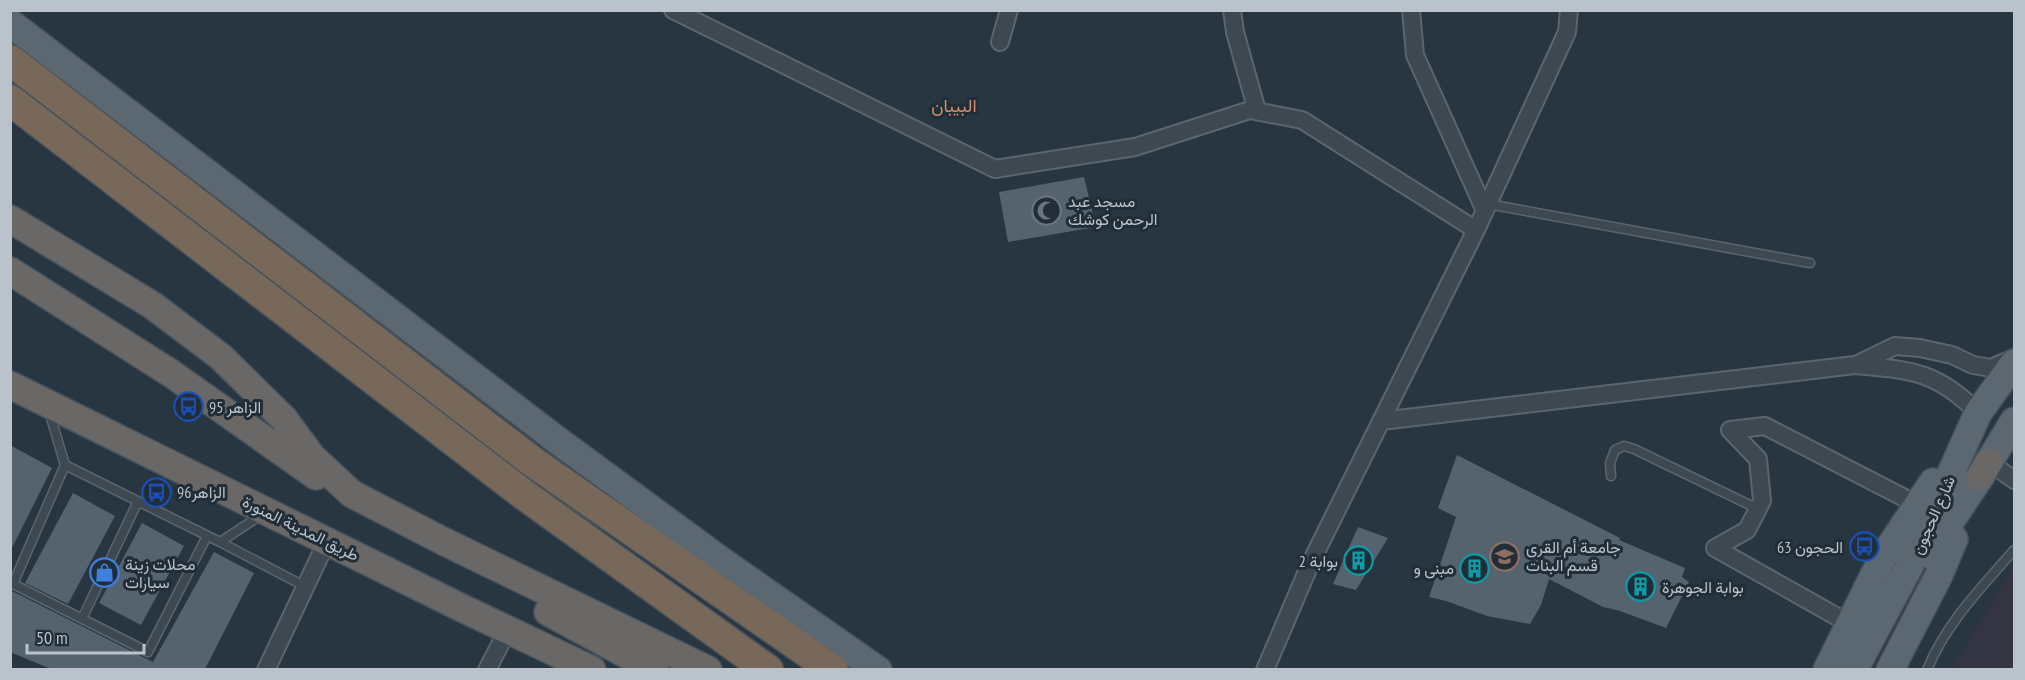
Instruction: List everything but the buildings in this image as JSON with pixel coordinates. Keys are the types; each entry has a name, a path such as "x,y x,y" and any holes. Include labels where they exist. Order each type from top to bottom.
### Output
{"highway":[{"path":"10,60 533,462 833,669"},
{"path":"10,100 523,494 768,669"},
{"path":"10,219 152,304 221,357 284,419 312,458 352,494 443,541 708,669"},
{"path":"10,271 172,374 259,437 420,544 655,669"},
{"name":"طريق المدينة المنورة","path":"10,385 592,669"}],"main road":[{"path":"10,23 557,440 723,562 878,669"},
{"name":"شارع الحجون","path":"1874,669 1978,413 2014,363"},
{"path":"1827,669 1883,557 1978,413"},
{"name":"شارع الحجون","path":"1854,669 2014,422"},
{"path":"1890,669 1939,575 1984,470"}],"street":[{"path":"673,10 995,169 1135,147 1250,110 1302,120 1476,230"},
{"path":"1000,42 1008,10"},
{"path":"1232,10 1235,32 1257,111"},
{"path":"1411,10 1415,55 1487,208"},
{"path":"1265,669 1311,562 1487,208 1567,32 1569,10"},
{"path":"1855,365 1895,346 1920,348 1952,355 1972,365 1991,368 2014,358"},
{"path":"1381,421 1855,365 1923,374 1961,395 1978,413"},
{"path":"1850,624 1715,548 1747,530 1762,501 1758,459 1730,430 1765,426 1918,505"},
{"path":"1984,470 2014,480"},
{"path":"266,669 327,541"},
{"path":"487,669 508,630"}],"lane":[{"path":"1487,208 1810,263"},
{"path":"46,402 65,465 13,584 148,652 207,536"},
{"path":"1611,476 1610,463 1615,450 1624,446 1758,509"},
{"path":"65,465 306,587"},
{"path":"82,619 138,501"},
{"path":"220,542 266,511"},
{"path":"1927,669 1949,628 2014,550"}],"shaded area":[{"path":"2014,567 2014,669 1951,669"}],"place":[{"name":"مسجد عبد الرحمن كوشك","path":"1047,210"},
{"name":"الزاهر 95","path":"188,407"},
{"name":"الزاهر96","path":"156,492"},
{"name":"الحجون 63","path":"1864,547"},
{"name":"جامعة أم القرى قسم البنات","path":"1505,556"},
{"name":"بوابة 2","path":"1359,561"},
{"name":"مبنى و","path":"1475,568"},
{"name":"محلات زينة سيارات","path":"104,573"},
{"name":"بوابة الجوهرة","path":"1641,587"}],"district":[{"name":"البيبان","path":"954,105"}]}
